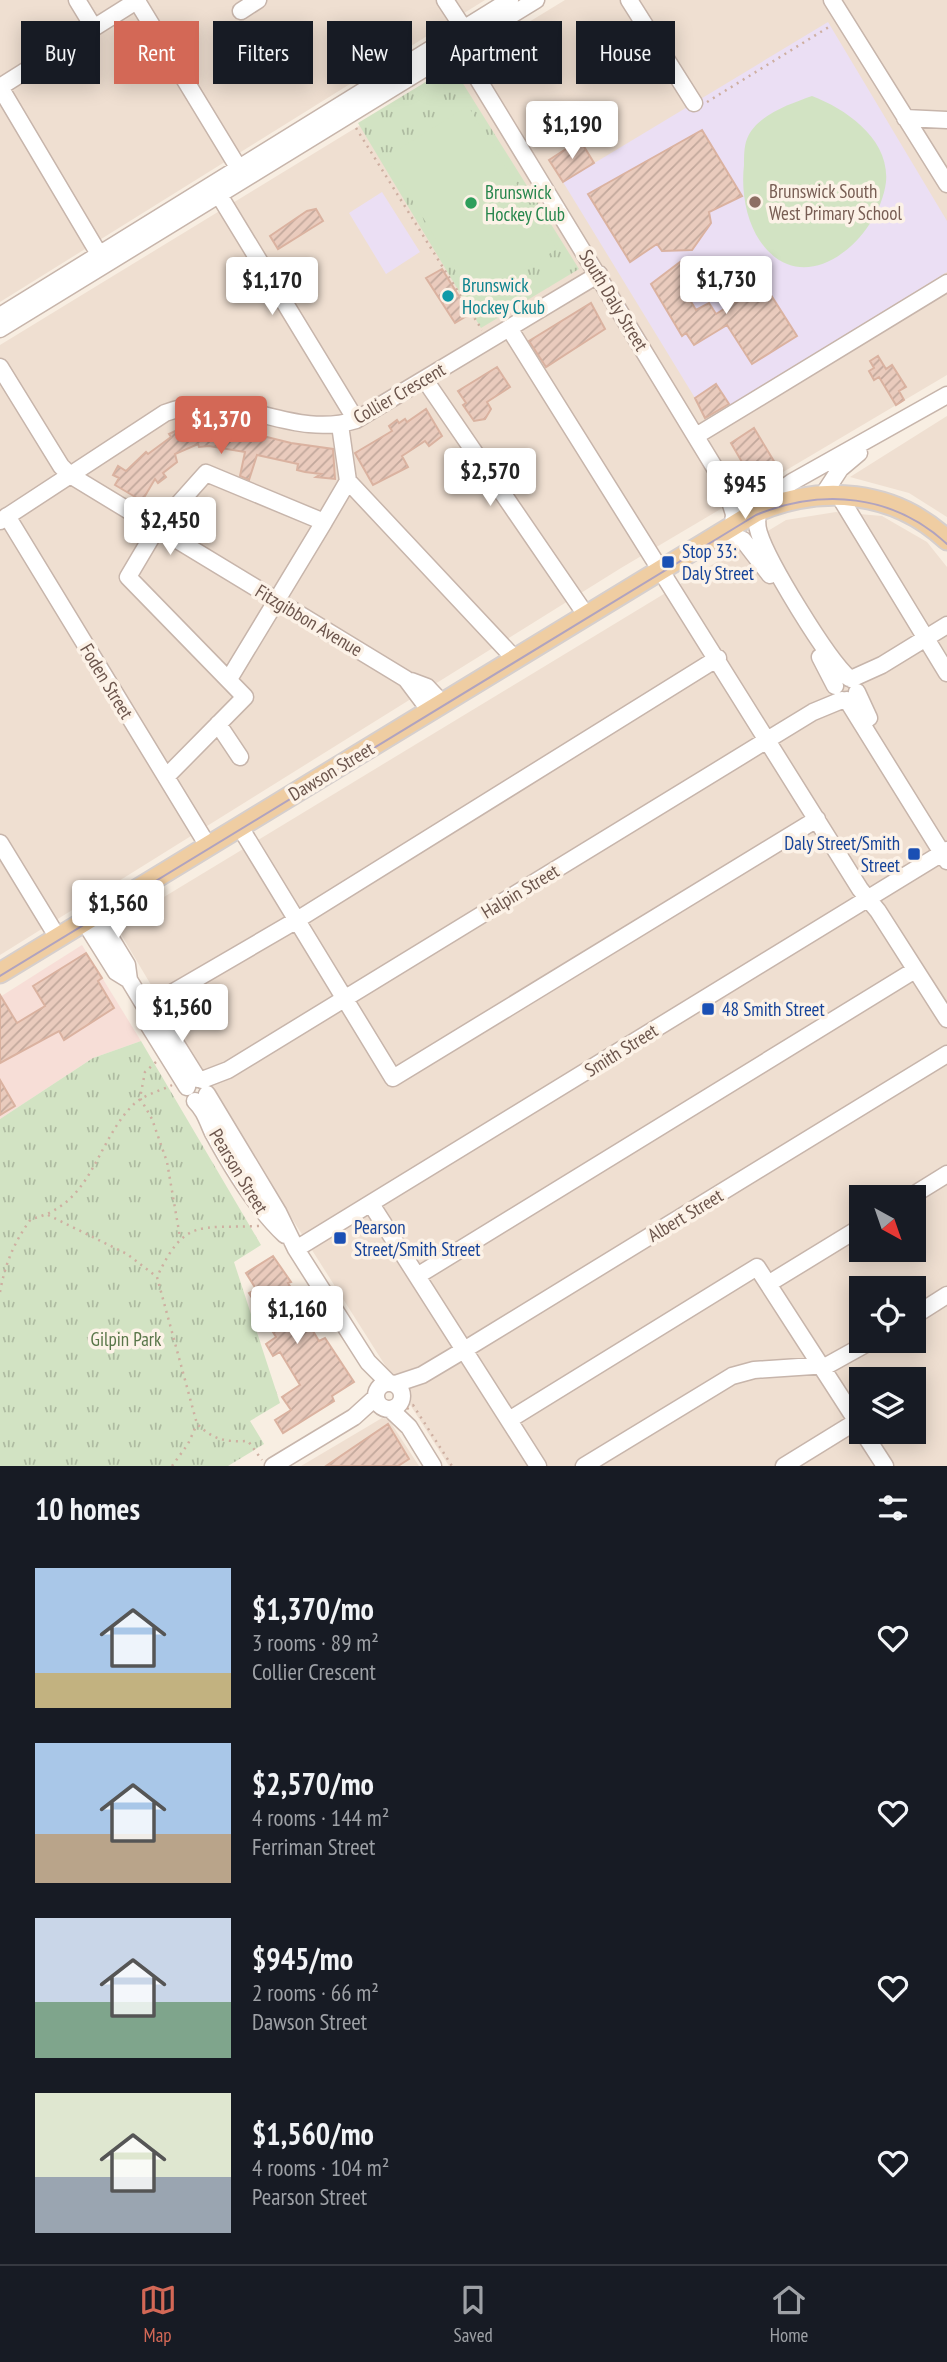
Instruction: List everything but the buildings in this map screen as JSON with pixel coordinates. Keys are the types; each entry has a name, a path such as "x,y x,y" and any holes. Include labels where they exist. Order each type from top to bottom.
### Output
{"main road":[{"path":"728,529 762,509 804,496 831,494 900,508 916,516 947,540"},
{"name":"Dawson Street","path":"0,973 728,529"}],"street":[{"path":"77,0 90,21"},
{"path":"100,24 137,0 242,173"},
{"path":"241,11 258,0"},
{"path":"445,0 459,21"},
{"path":"477,21 510,0"},
{"path":"502,21 536,0"},
{"path":"629,0 698,104"},
{"path":"832,0 947,184"},
{"path":"0,329 219,195 242,173 426,54"},
{"path":"0,316 99,254 426,67"},
{"path":"21,74 0,87 99,254"},
{"name":"South Daly Street","path":"480,84 723,483 734,513 728,529"},
{"path":"905,118 947,120"},
{"path":"219,195 348,423 348,481 229,678"},
{"name":"Collier Crescent","path":"4,518 165,413 185,405 207,403 313,425 348,423 425,380 598,274"},
{"path":"696,436 947,283"},
{"path":"509,328 817,819 947,1019"},
{"name":"Fitzgibbon Avenue","path":"0,366 61,466 70,475 406,679 436,707"},
{"path":"425,380 586,615"},
{"path":"946,852 770,559 758,530 762,509 775,494 947,396"},
{"path":"889,430 840,469 831,494 947,673"},
{"path":"166,777 245,697 128,577 157,528 206,473 324,523"},
{"path":"348,481 515,659"},
{"name":"South Daly Street","path":"723,483 762,509"},
{"name":"Foden Street","path":"4,518 208,846"},
{"path":"728,529 750,547 815,648 847,689"},
{"name":"Halpin Street","path":"195,1088 768,740 882,664 947,625"},
{"path":"146,1008 297,920 718,658"},
{"path":"218,724 240,757"},
{"path":"240,827 393,1078 817,819"},
{"path":"0,843 58,938"},
{"name":"Smith Street","path":"292,1244 371,1204 946,852"},
{"name":"Pearson Street","path":"90,918 116,972 129,980 146,1008 158,1015 195,1088 278,1212 292,1244 433,1466"},
{"path":"416,1276 915,970"},
{"name":"Albert Street","path":"273,1466 947,1054"},
{"path":"926,1187 947,1174"},
{"path":"371,1204 538,1466"},
{"path":"768,1284 849,1234"},
{"path":"509,1420 757,1268 849,1411"},
{"path":"926,1308 947,1295"},
{"path":"584,1466 732,1376 754,1370 836,1363 858,1353"},
{"path":"784,1466 849,1433"},
{"path":"871,1444 885,1466"}],"path":[{"path":"698,104 832,25"},
{"path":"354,124 482,330"},
{"path":"0,1293 17,1239 31,1219 48,1215 73,1197 97,1166 131,1107 140,1098 145,1072 158,1060"},
{"path":"140,1098 195,1088"},
{"path":"140,1098 152,1119 167,1162 180,1237"},
{"path":"48,1215 127,1254 157,1277 197,1424 212,1438 248,1441 265,1466"},
{"path":"157,1277 180,1237 205,1227 260,1226"},
{"path":"172,1466 188,1444 197,1424"}],"shaded area":[{"path":"0,0 485,0 451,21 426,21 426,37 412,45 412,21 327,21 327,84 350,84 0,302"},
{"path":"565,0 947,0 947,375 621,568 0,955 0,345 427,84 562,84 562,21 531,21"},
{"name":"Brunswick South West Primary School","path":"828,22 947,221 947,272 730,405 716,384 695,398 563,182"},
{"path":"382,192 420,252 386,274 349,213"},
{"path":"947,416 947,517 909,493 850,477"},
{"path":"836,512 882,516 927,542 947,567 947,1466 449,1466 258,1165 116,926 786,520"},
{"path":"82,945 141,1041 93,1058 0,1119 0,997"},
{"path":"382,1418 389,1420 419,1466 301,1466"}],"green space":[{"name":"Brunswick Hockey Club","path":"426,82 426,84 463,84 579,269 481,328 358,123"},
{"path":"812,96 851,118 873,139 881,152 886,182 880,204 870,224 855,243 837,257 817,265 797,267 778,259 755,233 744,195 744,152 747,139 758,123 775,111"},
{"name":"Brunswick Hockey Club","path":"468,106 557,249 474,301 386,157"},
{"name":"Gilpin Park","path":"141,1041 261,1245 234,1262 280,1403 250,1421 264,1444 228,1466 0,1466 0,1119 93,1058"}],"tram line":[{"path":"0,976 756,515 806,501 856,501 904,515 926,527 947,544"}],"place":[{"name":"Brunswick South West Primary School","path":"755,202"},
{"name":"Brunswick Hockey Club","path":"471,203"},
{"name":"Brunswick Hockey Ckub","path":"448,296"},
{"name":"Stop 33: Daly Street","path":"668,562"},
{"name":"Daly Street/Smith Street","path":"914,854"},
{"name":"48 Smith Street","path":"708,1009"},
{"name":"Pearson Street/Smith Street","path":"340,1238"}]}
